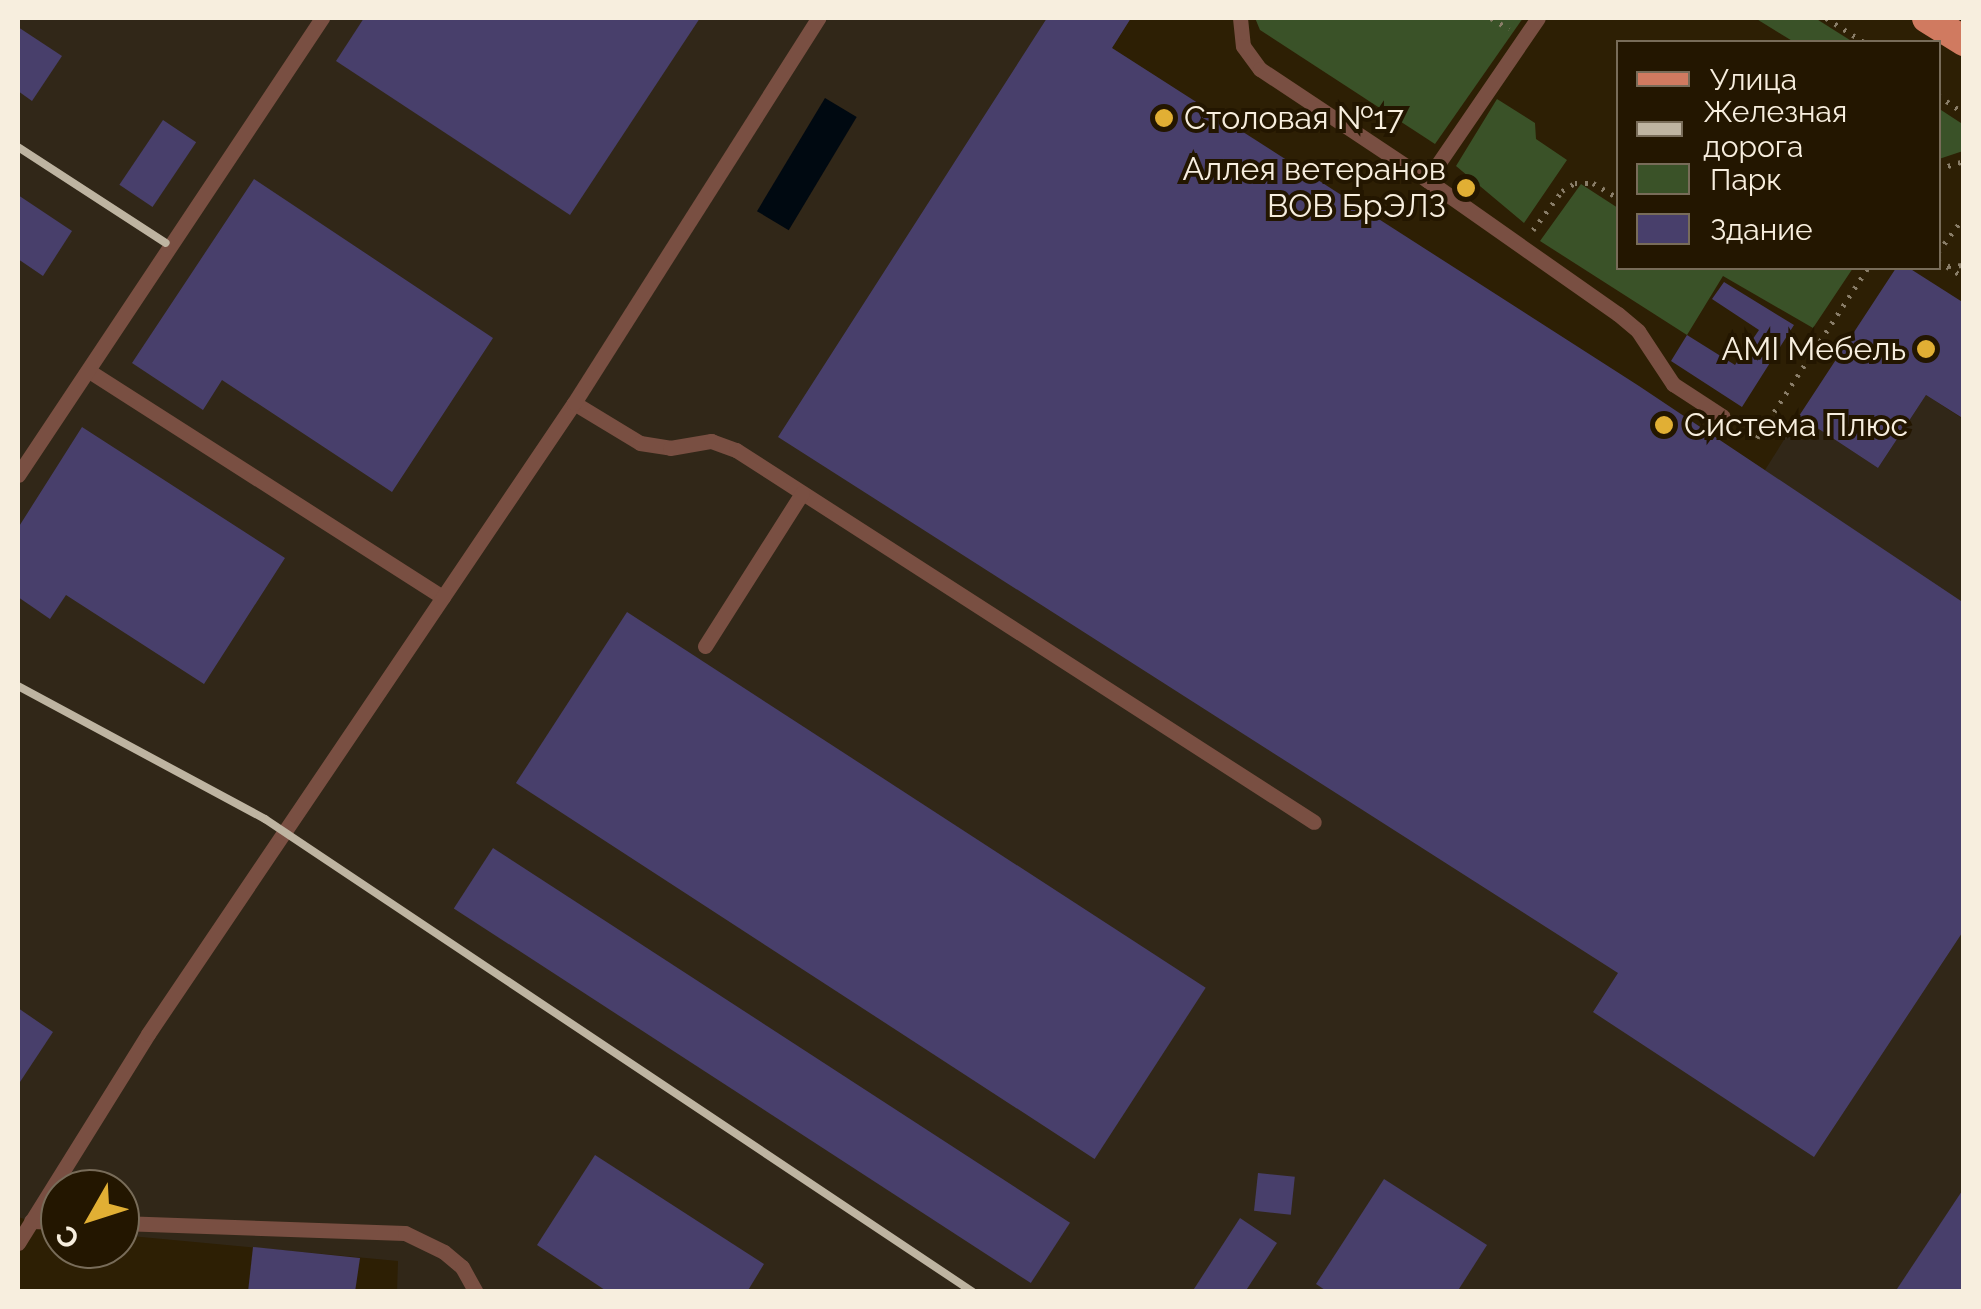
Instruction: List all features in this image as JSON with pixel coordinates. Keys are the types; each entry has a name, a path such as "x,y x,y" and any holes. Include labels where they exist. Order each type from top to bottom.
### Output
{"main road":[{"path":"1927,18 1964,42"}],"lane":[{"path":"18,475 322,18"},
{"path":"18,1243 148,1034 574,403 818,18"},
{"path":"1240,18 1242,46 1260,69 1427,180 1633,326 1673,384 1722,416"},
{"path":"1427,180 1538,18"},
{"path":"88,372 443,597"},
{"path":"574,403 640,443 670,448 696,442 724,444 1314,822"},
{"path":"705,646 802,493"},
{"path":"31,1221 40,1221"},
{"path":"140,1224 405,1233 444,1252 462,1267 476,1292"}],"path":[{"path":"1826,18 1861,40"},
{"path":"1941,97 1964,113"},
{"path":"1531,232 1557,197 1575,183 1593,183 1616,197"},
{"path":"1941,248 1964,217"},
{"path":"1942,264 1964,265"},
{"path":"1942,264 1964,277"},
{"path":"1757,438 1867,270"}],"shaded area":[{"path":"18,18 1131,18 1112,48 1765,470 1799,416 1878,468 1926,395 1963,419 1963,1291 397,1292 398,1261 140,1237 140,1169 40,1169 40,1224 18,1217"},
{"path":"825,98 857,117 789,230 757,211"}],"green space":[{"path":"1255,18 1523,18 1435,144 1260,30"},
{"path":"1755,18 1815,18 1850,40 1791,40"},
{"path":"1497,99 1535,123 1536,139 1567,160 1524,223 1456,166"},
{"path":"1941,110 1964,125 1963,151 1941,158"},
{"path":"1581,184 1616,207 1616,270 1852,270 1813,328 1723,276 1687,335 1540,241"}],"building":[{"path":"364,18 700,18 570,215 336,61"},
{"path":"1047,18 1131,18 1112,48 1639,386 1964,603 1964,930 1814,1157 1593,1012 1618,973 778,437"},
{"path":"18,27 62,56 32,101 18,91"},
{"path":"163,120 196,142 153,207 119,185"},
{"path":"254,179 493,338 392,492 222,380 203,410 132,363"},
{"path":"18,195 72,231 43,276 18,259"},
{"path":"1895,270 1912,270 1964,303 1964,419 1926,395 1878,468 1799,416"},
{"path":"1724,282 1794,325 1742,407 1671,361 1687,335 1735,365 1759,330 1712,299"},
{"path":"82,427 285,558 204,684 66,595 50,619 18,597 18,528"},
{"path":"627,612 1206,988 1095,1159 516,783"},
{"path":"493,848 1070,1223 1031,1283 454,908"},
{"path":"18,1008 53,1032 18,1085"},
{"path":"595,1155 764,1264 747,1292 608,1292 537,1245"},
{"path":"1258,1173 1295,1177 1291,1215 1254,1211"},
{"path":"1384,1179 1487,1245 1457,1292 1328,1292 1316,1284"},
{"path":"1964,1188 1964,1292 1895,1292"},
{"path":"1240,1218 1277,1243 1245,1292 1192,1292"},
{"path":"253,1247 360,1258 355,1292 248,1292"}],"railway":[{"path":"18,147 166,243"},
{"path":"18,686 265,819 973,1292"}],"place":[{"name":"Столовая №17","path":"1164,118"},
{"name":"Аллея ветеранов ВОВ БрЭЛЗ","path":"1466,188"},
{"name":"AMI Мебель","path":"1926,349"},
{"name":"Система Плюс","path":"1664,425"}]}
